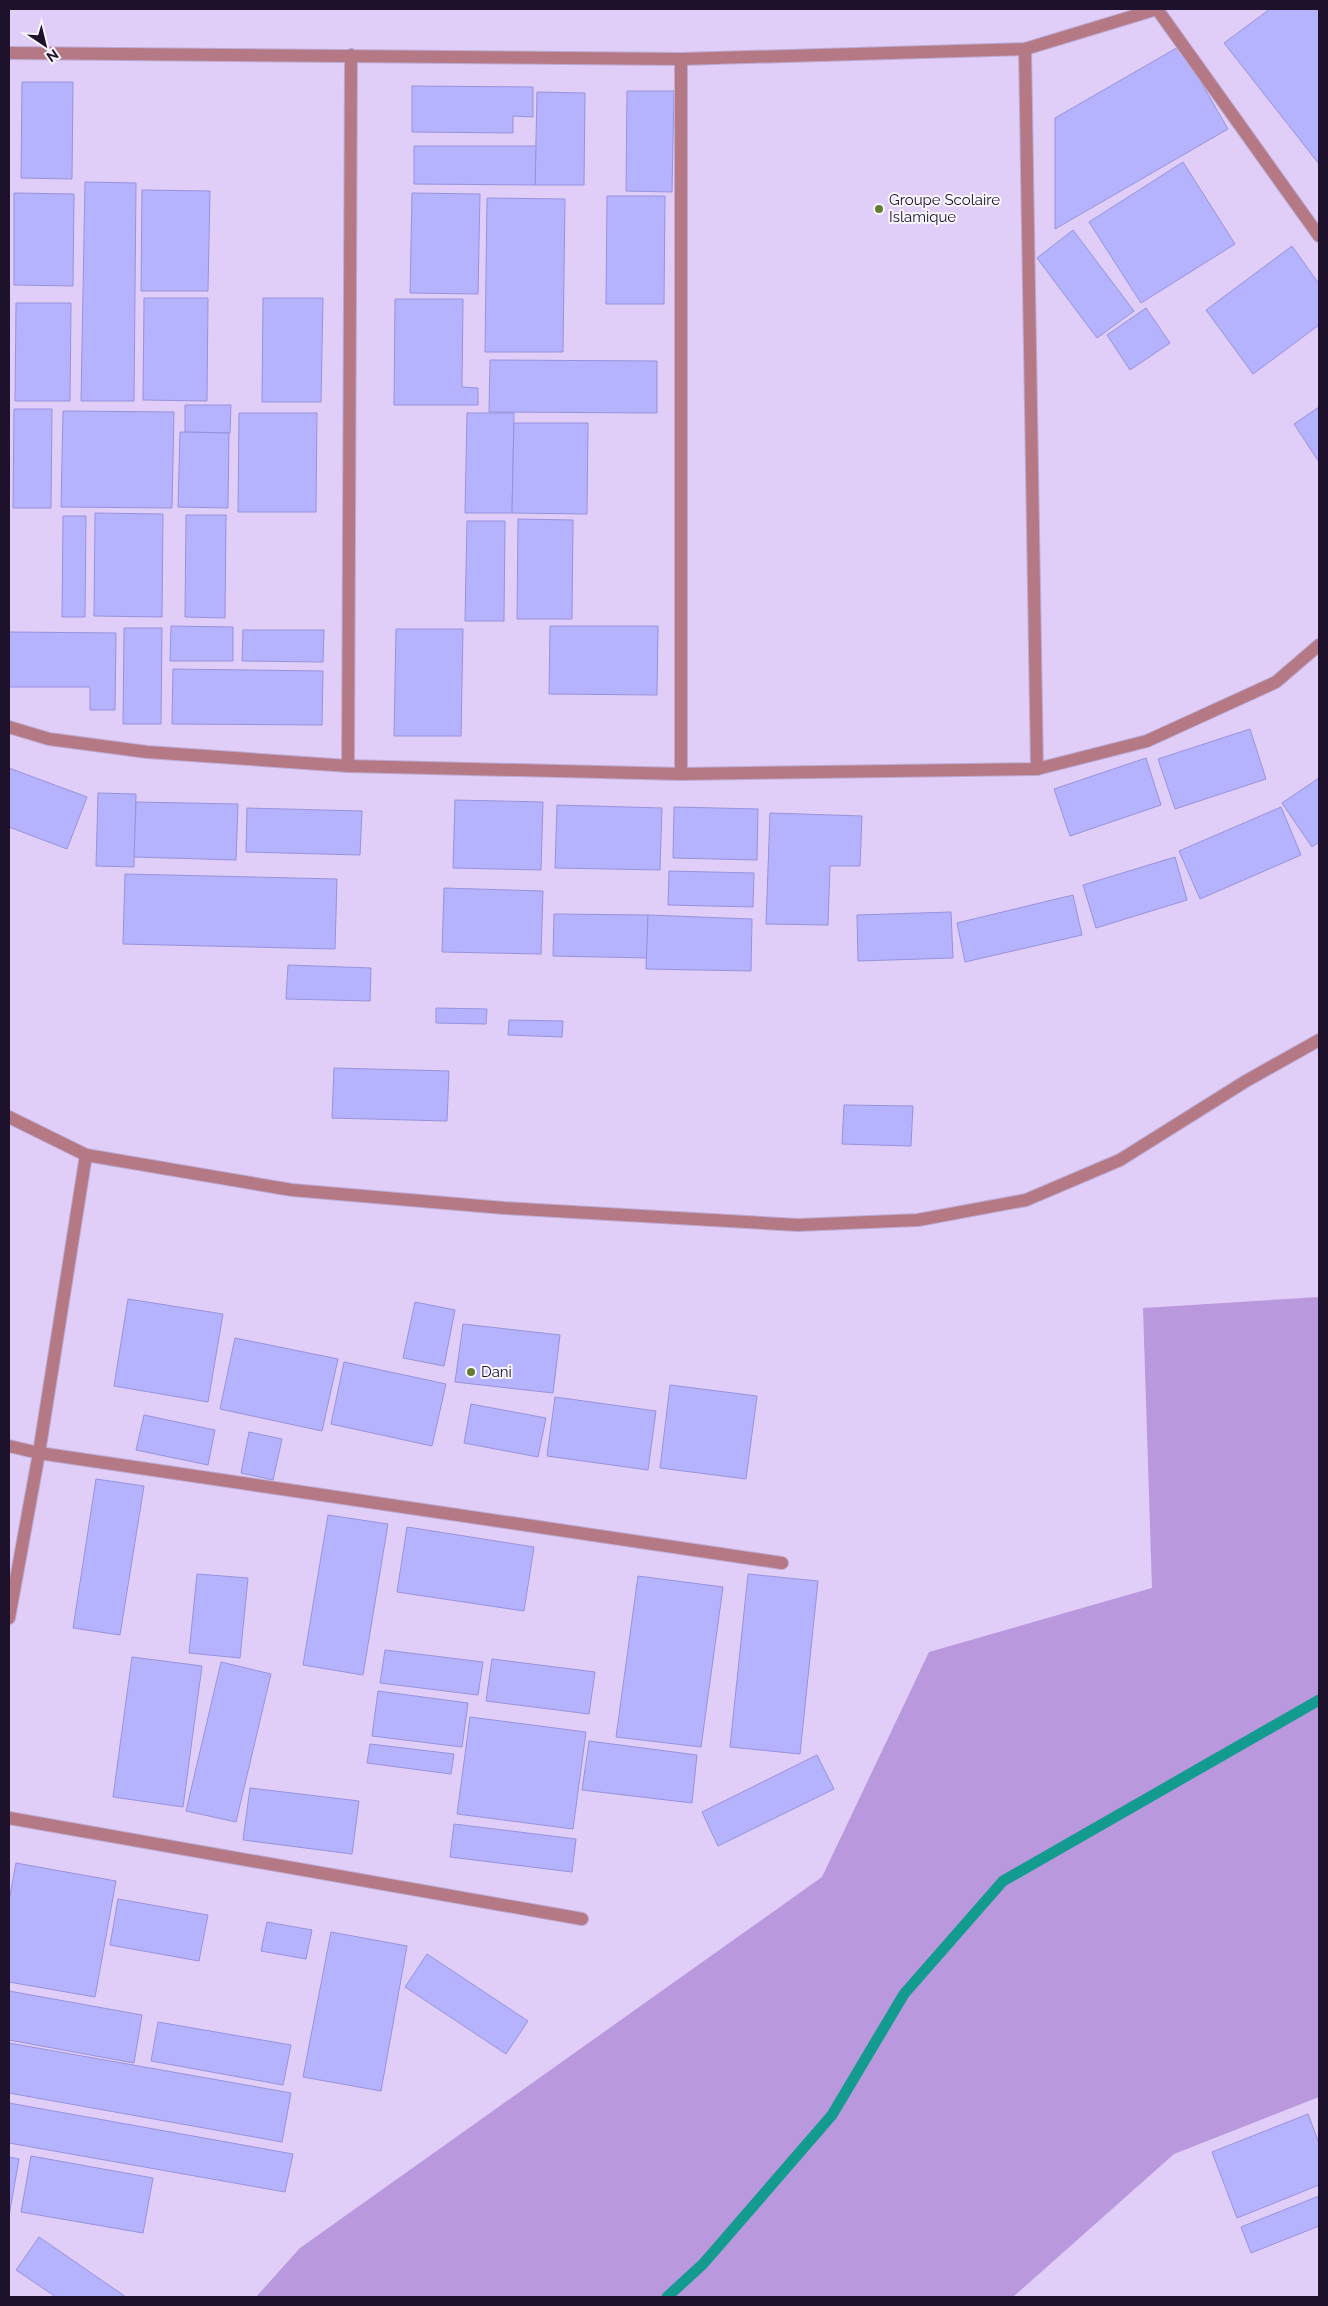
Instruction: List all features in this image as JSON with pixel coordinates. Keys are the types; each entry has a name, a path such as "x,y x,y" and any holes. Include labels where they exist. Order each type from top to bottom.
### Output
{"street":[{"path":"9,54 351,55 681,59 1025,49 1157,9 1319,236"},
{"path":"1025,49 1038,769"},
{"path":"348,766 351,55"},
{"path":"681,59 681,774"},
{"path":"9,727 49,739 147,752 348,766 681,774 1038,769 1147,741 1276,682 1319,645"},
{"path":"9,1117 86,1155 292,1190 504,1208 798,1225 918,1220 1026,1200 1120,1160 1246,1081 1319,1040"},
{"path":"9,1618 39,1453 86,1155"},
{"path":"9,1446 39,1453 782,1563"},
{"path":"9,1818 582,1919"}],"shaded area":[{"path":"1319,1297 1319,2097 1174,2154 1013,2297 256,2297 300,2248 822,1877 929,1652 1152,1588 1143,1308"}],"building":[{"path":"1270,9 1319,9 1319,164 1224,43"},
{"path":"1180,46 1228,129 1055,229 1055,118"},
{"path":"22,82 73,82 72,179 21,178"},
{"path":"412,86 533,87 533,117 513,116 513,133 412,132"},
{"path":"627,91 674,91 672,192 626,191"},
{"path":"537,92 585,93 584,185 535,185"},
{"path":"414,146 536,146 535,185 414,184"},
{"path":"1183,162 1235,244 1141,303 1089,222"},
{"path":"85,182 136,183 134,401 81,401"},
{"path":"142,190 210,191 208,291 141,291"},
{"path":"14,193 74,194 73,286 14,285"},
{"path":"412,193 480,194 478,294 410,293"},
{"path":"607,196 665,196 664,304 606,304"},
{"path":"487,198 565,199 563,352 485,352"},
{"path":"1073,230 1134,311 1097,338 1037,258"},
{"path":"1292,246 1319,284 1319,325 1253,374 1206,310"},
{"path":"144,298 208,298 207,401 143,400"},
{"path":"263,298 323,298 321,402 262,402"},
{"path":"395,299 463,299 462,387 478,388 478,405 394,405"},
{"path":"16,303 71,303 70,401 15,401"},
{"path":"1146,308 1170,343 1130,370 1107,335"},
{"path":"490,360 657,361 657,413 489,412"},
{"path":"185,405 231,405 230,433 185,432"},
{"path":"1319,407 1319,462 1294,424"},
{"path":"14,409 52,409 51,508 13,508"},
{"path":"63,411 174,412 172,508 61,507"},
{"path":"239,413 317,413 316,512 238,512"},
{"path":"467,413 514,413 512,513 465,513"},
{"path":"514,423 588,423 587,514 512,513"},
{"path":"180,432 229,433 228,508 178,507"},
{"path":"95,513 163,514 162,617 94,616"},
{"path":"186,515 226,515 225,618 185,617"},
{"path":"63,516 86,516 85,617 62,617"},
{"path":"518,519 573,520 572,619 517,619"},
{"path":"467,521 505,521 504,621 465,621"},
{"path":"171,626 233,627 233,661 170,661"},
{"path":"550,626 658,626 657,695 549,694"},
{"path":"124,628 162,628 161,724 123,724"},
{"path":"396,629 463,629 461,736 394,736"},
{"path":"243,630 324,630 323,662 242,661"},
{"path":"9,632 116,633 115,710 90,710 90,687 9,687"},
{"path":"173,669 323,671 322,725 172,724"},
{"path":"1250,729 1266,779 1175,809 1158,759"},
{"path":"1146,758 1161,805 1070,836 1054,789"},
{"path":"9,768 87,797 67,849 9,827"},
{"path":"1319,778 1319,842 1312,847 1282,803"},
{"path":"98,793 136,794 134,867 96,866"},
{"path":"455,800 543,802 541,870 453,868"},
{"path":"136,802 238,804 236,860 134,857"},
{"path":"557,805 662,808 660,870 555,868"},
{"path":"674,807 758,809 757,860 673,858"},
{"path":"1281,807 1301,855 1200,899 1179,851"},
{"path":"247,808 362,811 360,855 246,852"},
{"path":"770,813 862,816 860,866 830,866 828,925 766,924"},
{"path":"1175,857 1187,900 1096,928 1083,885"},
{"path":"669,871 754,873 753,907 668,905"},
{"path":"125,874 337,879 335,949 123,944"},
{"path":"444,888 543,891 541,954 442,952"},
{"path":"1073,895 1082,935 965,962 957,923"},
{"path":"951,912 953,958 858,961 857,915"},
{"path":"554,914 648,915 647,958 553,956"},
{"path":"648,915 752,919 751,971 646,969"},
{"path":"288,965 371,968 370,1001 286,999"},
{"path":"436,1008 487,1009 486,1024 436,1023"},
{"path":"509,1020 563,1021 562,1037 508,1035"},
{"path":"334,1068 449,1071 447,1121 332,1118"},
{"path":"844,1105 913,1106 911,1146 842,1144"},
{"path":"128,1299 223,1314 208,1402 114,1386"},
{"path":"415,1302 455,1310 444,1366 403,1358"},
{"path":"463,1324 560,1335 553,1393 455,1382"},
{"path":"235,1338 338,1359 322,1431 220,1409"},
{"path":"344,1362 446,1384 432,1446 331,1424"},
{"path":"670,1385 757,1396 746,1479 660,1468"},
{"path":"555,1397 656,1411 648,1470 547,1456"},
{"path":"471,1404 546,1418 538,1457 464,1443"},
{"path":"144,1415 215,1430 208,1465 136,1450"},
{"path":"249,1432 282,1439 273,1480 241,1473"},
{"path":"96,1479 144,1486 120,1635 73,1628"},
{"path":"328,1515 388,1524 363,1675 303,1665"},
{"path":"407,1527 534,1547 524,1611 397,1592"},
{"path":"197,1574 248,1578 240,1658 189,1653"},
{"path":"748,1574 818,1581 800,1754 730,1747"},
{"path":"638,1576 723,1587 701,1747 616,1737"},
{"path":"385,1650 483,1662 478,1695 380,1683"},
{"path":"132,1657 202,1666 183,1807 113,1797"},
{"path":"492,1659 595,1672 589,1714 486,1701"},
{"path":"221,1662 271,1674 236,1822 186,1811"},
{"path":"378,1691 468,1703 462,1747 372,1736"},
{"path":"470,1717 586,1732 573,1829 457,1814"},
{"path":"589,1741 697,1755 692,1803 582,1790"},
{"path":"370,1744 454,1754 451,1774 367,1763"},
{"path":"817,1755 834,1789 718,1846 702,1812"},
{"path":"250,1788 359,1801 352,1854 243,1840"},
{"path":"454,1824 576,1839 572,1872 450,1857"},
{"path":"16,1863 116,1881 95,1997 9,1982 9,1901"},
{"path":"118,1899 208,1915 199,1961 110,1945"},
{"path":"267,1922 312,1930 306,1959 261,1951"},
{"path":"331,1932 407,1946 381,2091 303,2077"},
{"path":"427,1954 528,2021 506,2054 405,1987"},
{"path":"9,1991 142,2015 134,2063 9,2040"},
{"path":"158,2022 291,2045 283,2085 151,2061"},
{"path":"9,2043 291,2093 282,2142 9,2093"},
{"path":"9,2103 293,2154 285,2192 9,2143"},
{"path":"1308,2114 1319,2143 1319,2185 1237,2218 1212,2152"},
{"path":"31,2156 153,2178 143,2233 21,2212"},
{"path":"9,2157 19,2159 9,2216"},
{"path":"1319,2196 1319,2226 1251,2253 1241,2227"},
{"path":"39,2237 126,2297 56,2297 16,2270"}],"waterway":[{"path":"667,2297 703,2264 832,2115 904,1994 1003,1881 1319,1700"}],"place":[{"name":"Groupe Scolaire Islamique","path":"879,209"},
{"name":"Dani","path":"471,1372"}]}
